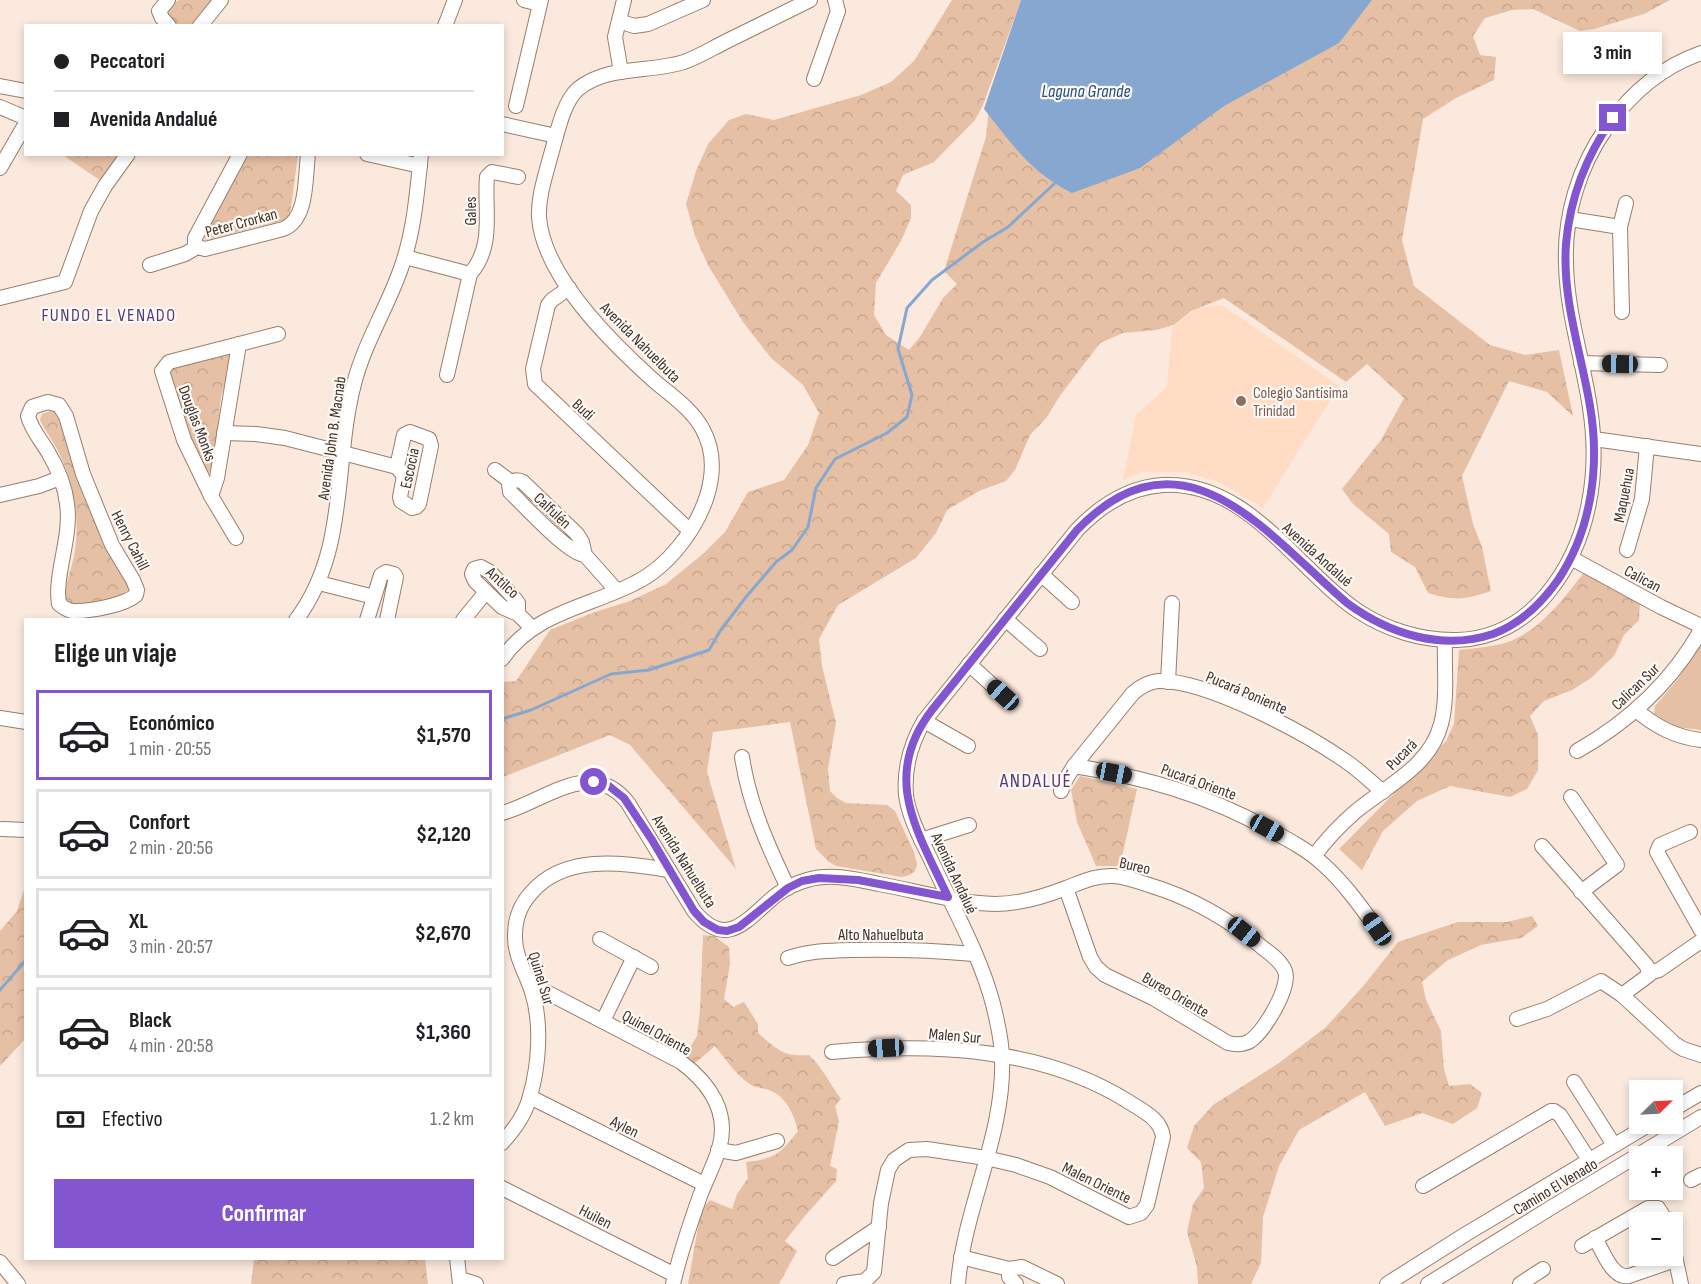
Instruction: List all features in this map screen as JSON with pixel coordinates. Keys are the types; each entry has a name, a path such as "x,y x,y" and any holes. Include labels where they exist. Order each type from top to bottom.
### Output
{"street":[{"path":"167,24 159,11 168,0"},
{"path":"202,24 222,0"},
{"path":"446,24 455,0"},
{"path":"516,106 540,2 524,0"},
{"path":"621,72 615,37 624,0"},
{"path":"619,21 634,26 648,24 703,0"},
{"name":"Avenida Nahuelbuta","path":"504,656 532,628 551,617 638,582 657,568 690,531 703,508 710,485 712,457 706,435 691,413 612,342 569,288 549,251 540,220 541,196 556,136 568,103 578,90 594,81 621,72 656,69 687,61 810,0"},
{"path":"814,79 838,10 835,0"},
{"name":"Avenida Andalué","path":"958,1284 961,1257 999,1102 1002,1056 992,1001 974,954 909,809 906,780 910,754 924,721 1077,530 1108,504 1132,491 1146,488 1168,485 1190,486 1210,492 1247,514 1359,612 1406,634 1445,641 1477,638 1501,631 1530,612 1547,594 1571,558 1583,528 1591,495 1595,460 1590,405 1568,297 1566,272 1566,245 1577,188 1588,157 1613,118 1641,88 1659,73 1680,61 1701,53"},
{"path":"0,86 24,91"},
{"path":"0,107 24,117"},
{"path":"504,124 556,136"},
{"path":"0,168 24,126"},
{"path":"0,298 65,282 91,211 105,186 127,156"},
{"name":"Peter Crorkan","path":"197,248 195,238 239,156"},
{"name":"Peter Crorkan","path":"150,265 197,248 205,249 292,225 301,212 308,156"},
{"path":"385,156 420,160"},
{"name":"Avenida John B. Macnab","path":"297,618 319,584 328,555 336,514 349,407 359,367 405,257 412,227 420,160"},
{"name":"Gales","path":"447,375 470,274 480,260 487,234 487,177 492,172 518,177"},
{"path":"1622,312 1620,227 1626,203"},
{"path":"1570,219 1620,227"},
{"path":"405,257 470,274"},
{"name":"Budi","path":"569,288 549,302 533,369 535,384 690,531"},
{"name":"Douglas Monks","path":"236,538 211,496 184,440 162,370 170,362 278,334"},
{"name":"Douglas Monks","path":"211,496 217,478 239,344"},
{"path":"1581,363 1660,365"},
{"name":"Henry Cahill","path":"48,402 59,405 66,416 83,474 112,545 136,585 136,595 106,607 75,612 64,609 59,604 57,593 67,534 68,505 60,478 50,454 29,422 28,416 32,407 48,402"},
{"name":"Escocia","path":"343,453 397,467 404,476 401,501 412,508 416,507 419,504 431,446 429,439 410,432 404,435 397,467"},
{"name":"Douglas Monks","path":"224,433 285,438 343,453"},
{"name":"Maquehua","path":"1594,438 1701,454"},
{"name":"Maquehua","path":"1627,550 1642,500 1647,446"},
{"name":"Calfulén","path":"495,470 511,482 517,480 523,482 577,534 582,542 585,555 616,591"},
{"path":"0,495 39,486 60,478"},
{"name":"Calican","path":"1571,558 1701,628"},
{"name":"Antilco","path":"518,614 518,603 490,572 478,567 472,571 472,578 486,592 508,611 518,614 532,628"},
{"path":"368,618 382,573 386,572 394,574 396,579 387,618"},
{"path":"1041,574 1072,602"},
{"path":"319,584 374,597"},
{"path":"465,618 486,592"},
{"path":"1168,682 1172,603"},
{"path":"1005,619 1040,649"},
{"name":"Calican Sur","path":"1577,751 1636,711 1681,663 1701,628"},
{"name":"Pucará","path":"1314,856 1343,823 1409,772 1426,754 1439,730 1444,703 1445,641"},
{"path":"969,664 1003,695"},
{"name":"Pucará Poniente","path":"1061,791 1065,779 1074,766 1133,693 1152,682 1168,682 1224,697 1266,716 1331,751 1383,792"},
{"path":"1636,711 1665,731 1681,737 1701,740"},
{"path":"0,718 24,722"},
{"path":"924,721 968,746"},
{"path":"742,757 747,786 759,825 788,888"},
{"name":"Pucará Oriente","path":"1074,766 1153,781 1200,796 1267,828 1314,856 1342,884 1377,929"},
{"name":"Avenida Nahuelbuta","path":"504,812 573,784 602,783 615,790 624,798 699,917 713,928 722,931 746,923 776,896 810,879 829,877 858,880 948,897"},
{"path":"1571,797 1617,865 1581,892"},
{"path":"921,840 969,825"},
{"path":"1,831 24,830"},
{"path":"1690,832 1660,845 1657,852 1701,930"},
{"path":"1542,846 1647,966 1649,973"},
{"name":"Quinel Sur","path":"504,1140 521,1117 530,1097 536,1063 536,1010 515,946 515,926 526,899 541,883 561,871 583,865 607,864 669,870"},
{"path":"916,891 929,883 935,869"},
{"name":"Bureo","path":"948,897 982,903 1006,904 1030,900 1097,877 1115,876 1160,888 1189,899 1220,915 1281,964 1286,978"},
{"name":"Bureo Oriente","path":"1066,888 1090,957 1100,971 1154,998 1228,1043 1242,1044 1256,1036 1275,1007 1286,978"},
{"path":"600,939 651,967"},
{"path":"1622,996 1646,978 1649,973 1659,970 1701,941"},
{"name":"Alto Nahuelbuta","path":"788,957 814,951 872,949 974,954"},
{"path":"603,1021 634,957"},
{"path":"1517,1019 1547,1009 1598,981 1605,982 1675,1044 1701,1055"},
{"name":"Quinel Oriente","path":"529,983 681,1062 708,1087 716,1101 721,1117 722,1134 674,1279"},
{"name":"Malen Sur","path":"832,1052 912,1048 972,1052 1046,1065 1091,1082 1144,1112 1161,1128"},
{"path":"1574,1082 1614,1145"},
{"path":"1683,1104 1701,1094"},
{"name":"Aylen","path":"530,1097 704,1184"},
{"path":"1424,1186 1551,1111 1560,1115 1589,1160"},
{"name":"Camino El Venado","path":"1428,1284 1701,1117"},
{"name":"Malen Oriente","path":"986,1158 1030,1169 1120,1214 1133,1216 1141,1213 1147,1205 1163,1141 1161,1128"},
{"name":"Camino El Venado","path":"1388,1284 1448,1245 1633,1134"},
{"path":"718,1150 736,1152 777,1141"},
{"path":"844,1284 865,1281 872,1276 875,1269 881,1203 888,1170 894,1160 903,1153 921,1149 986,1158"},
{"name":"Huilen","path":"504,1189 674,1279"},
{"path":"1642,1212 1651,1207 1658,1208 1661,1212"},
{"path":"1582,1246 1629,1219"},
{"path":"833,1258 879,1227"},
{"path":"1595,1238 1615,1272 1622,1277 1658,1266"},
{"path":"1448,1245 1460,1264"},
{"path":"961,1257 1009,1269 1016,1267 1028,1269 1057,1284"},
{"path":"458,1260 460,1282 476,1284"},
{"path":"0,1262 18,1284"},
{"path":"1676,1266 1681,1284"},
{"path":"1009,1269 1009,1277 1016,1284"},
{"path":"1527,1283 1543,1269"}],"shaded area":[{"name":"Colegio Santísima Trinidad","path":"1222,305 1339,386 1263,508 1219,482 1186,472 1143,472 1123,480 1136,415 1167,387 1172,328 1197,308"}],"green space":[{"path":"179,0 214,0 193,24 177,24 169,15 171,7"},
{"path":"952,0 1021,0 983,105 975,120 934,162 903,175 896,191 911,205 911,218 902,239 876,283 874,315 886,335 909,350 920,337 943,298 957,284 944,271 986,137 991,89 1024,0 1670,0 1644,14 1580,31 1533,9 1512,10 1485,18 1473,36 1480,55 1496,57 1494,80 1456,98 1423,119 1402,240 1414,286 1490,345 1525,355 1559,350 1573,416 1547,392 1509,381 1462,476 1473,524 1482,547 1491,591 1460,598 1428,593 1415,567 1391,552 1389,534 1353,504 1342,489 1381,440 1404,398 1367,364 1346,382 1224,298 1191,311 1174,325 1156,330 1123,333 1100,343 1059,397 1047,417 1030,435 1015,470 1006,481 979,491 947,510 936,533 916,558 838,605 819,639 822,666 836,723 828,769 830,791 846,803 887,805 895,811 914,852 917,864 915,871 902,877 836,866 816,849 790,722 713,732 707,772 736,869 630,745 610,735 504,777 504,682 516,681 550,630 630,601 666,584 704,553 725,532 748,492 784,480 808,445 819,413 803,385 771,358 743,322 709,267 695,236 686,204 696,171 708,144 729,120 746,114 774,120 861,95 891,82 914,61"},
{"path":"64,156 121,156 101,181"},
{"path":"247,156 298,156 290,215 284,220 206,240 204,235"},
{"path":"227,354 232,358 221,397 213,468 205,472 199,465 168,369 188,361"},
{"path":"53,410 59,414 89,506 107,548 130,587 120,596 112,599 71,606 65,600 75,550 77,524 74,497 67,472 40,420 42,414"},
{"path":"1585,571 1640,602 1639,620 1624,635 1614,656 1591,678 1572,690 1544,701 1530,716 1538,735 1538,770 1527,789 1510,797 1450,786 1417,801 1383,831 1362,870 1339,849 1446,741 1454,724 1459,650 1505,643 1518,638 1550,613"},
{"path":"1701,643 1701,730 1676,727 1654,714 1655,706 1678,679"},
{"path":"1080,776 1137,789 1120,866 1096,866 1077,822 1071,790"},
{"path":"24,890 24,1040 0,1066 0,931 17,911"},
{"path":"1532,916 1538,926 1521,938 1481,945 1448,960 1422,982 1426,1000 1441,1031 1444,1069 1449,1086 1470,1084 1482,1093 1477,1108 1453,1124 1422,1113 1385,1126 1365,1092 1299,1130 1279,1166 1263,1217 1261,1263 1251,1284 1198,1284 1197,1267 1187,1232 1193,1204 1204,1188 1201,1162 1187,1148 1194,1126 1213,1105 1279,1063 1326,1027 1365,984 1398,942 1458,922 1507,922"},
{"path":"703,935 714,936 729,947 730,964 724,999 733,1007 744,1002 758,1024 758,1033 776,1048 793,1055 809,1055 841,1099 835,1106 839,1121 830,1166 837,1169 836,1181 785,1241 797,1251 779,1284 688,1284 701,1210 710,1200 732,1209 737,1194 748,1178 746,1162 776,1154 798,1131 792,1113 781,1097 746,1081 715,1046 693,1065 684,1057 697,1036"},
{"path":"254,1260 425,1260 428,1284 251,1284"}],"water":[{"name":"Laguna Grande","path":"1021,0 1372,0 1339,43 1224,106 1140,168 1072,193 1033,167 984,109"}],"waterway":[{"path":"504,718 531,710 611,674 649,670 709,650 720,631 746,597 776,562 792,550 808,527 816,488 835,459 887,433 907,417 912,395 898,349 907,308 932,280 983,242 1008,227 1054,184"},
{"path":"0,990 24,962"}],"place":[{"name":"Colegio Santísima Trinidad","path":"1241,401"}],"district":[{"name":"FUNDO EL VENADO","path":"109,315"},
{"name":"ANDALUÉ","path":"1036,780"}],"route":[{"path":"594,782 609,786 624,798 694,911 704,922 718,930 727,931 739,927 776,896 810,879 840,877 948,897 921,840 907,798 907,767 919,729 1085,521 1121,496 1156,486 1190,486 1210,492 1236,506 1304,562 1347,603 1388,627 1417,637 1445,641 1477,638 1512,625 1539,603 1564,571 1583,528 1591,495 1595,460 1594,438 1590,405 1568,297 1566,245 1572,207 1588,157 1613,118"}]}
